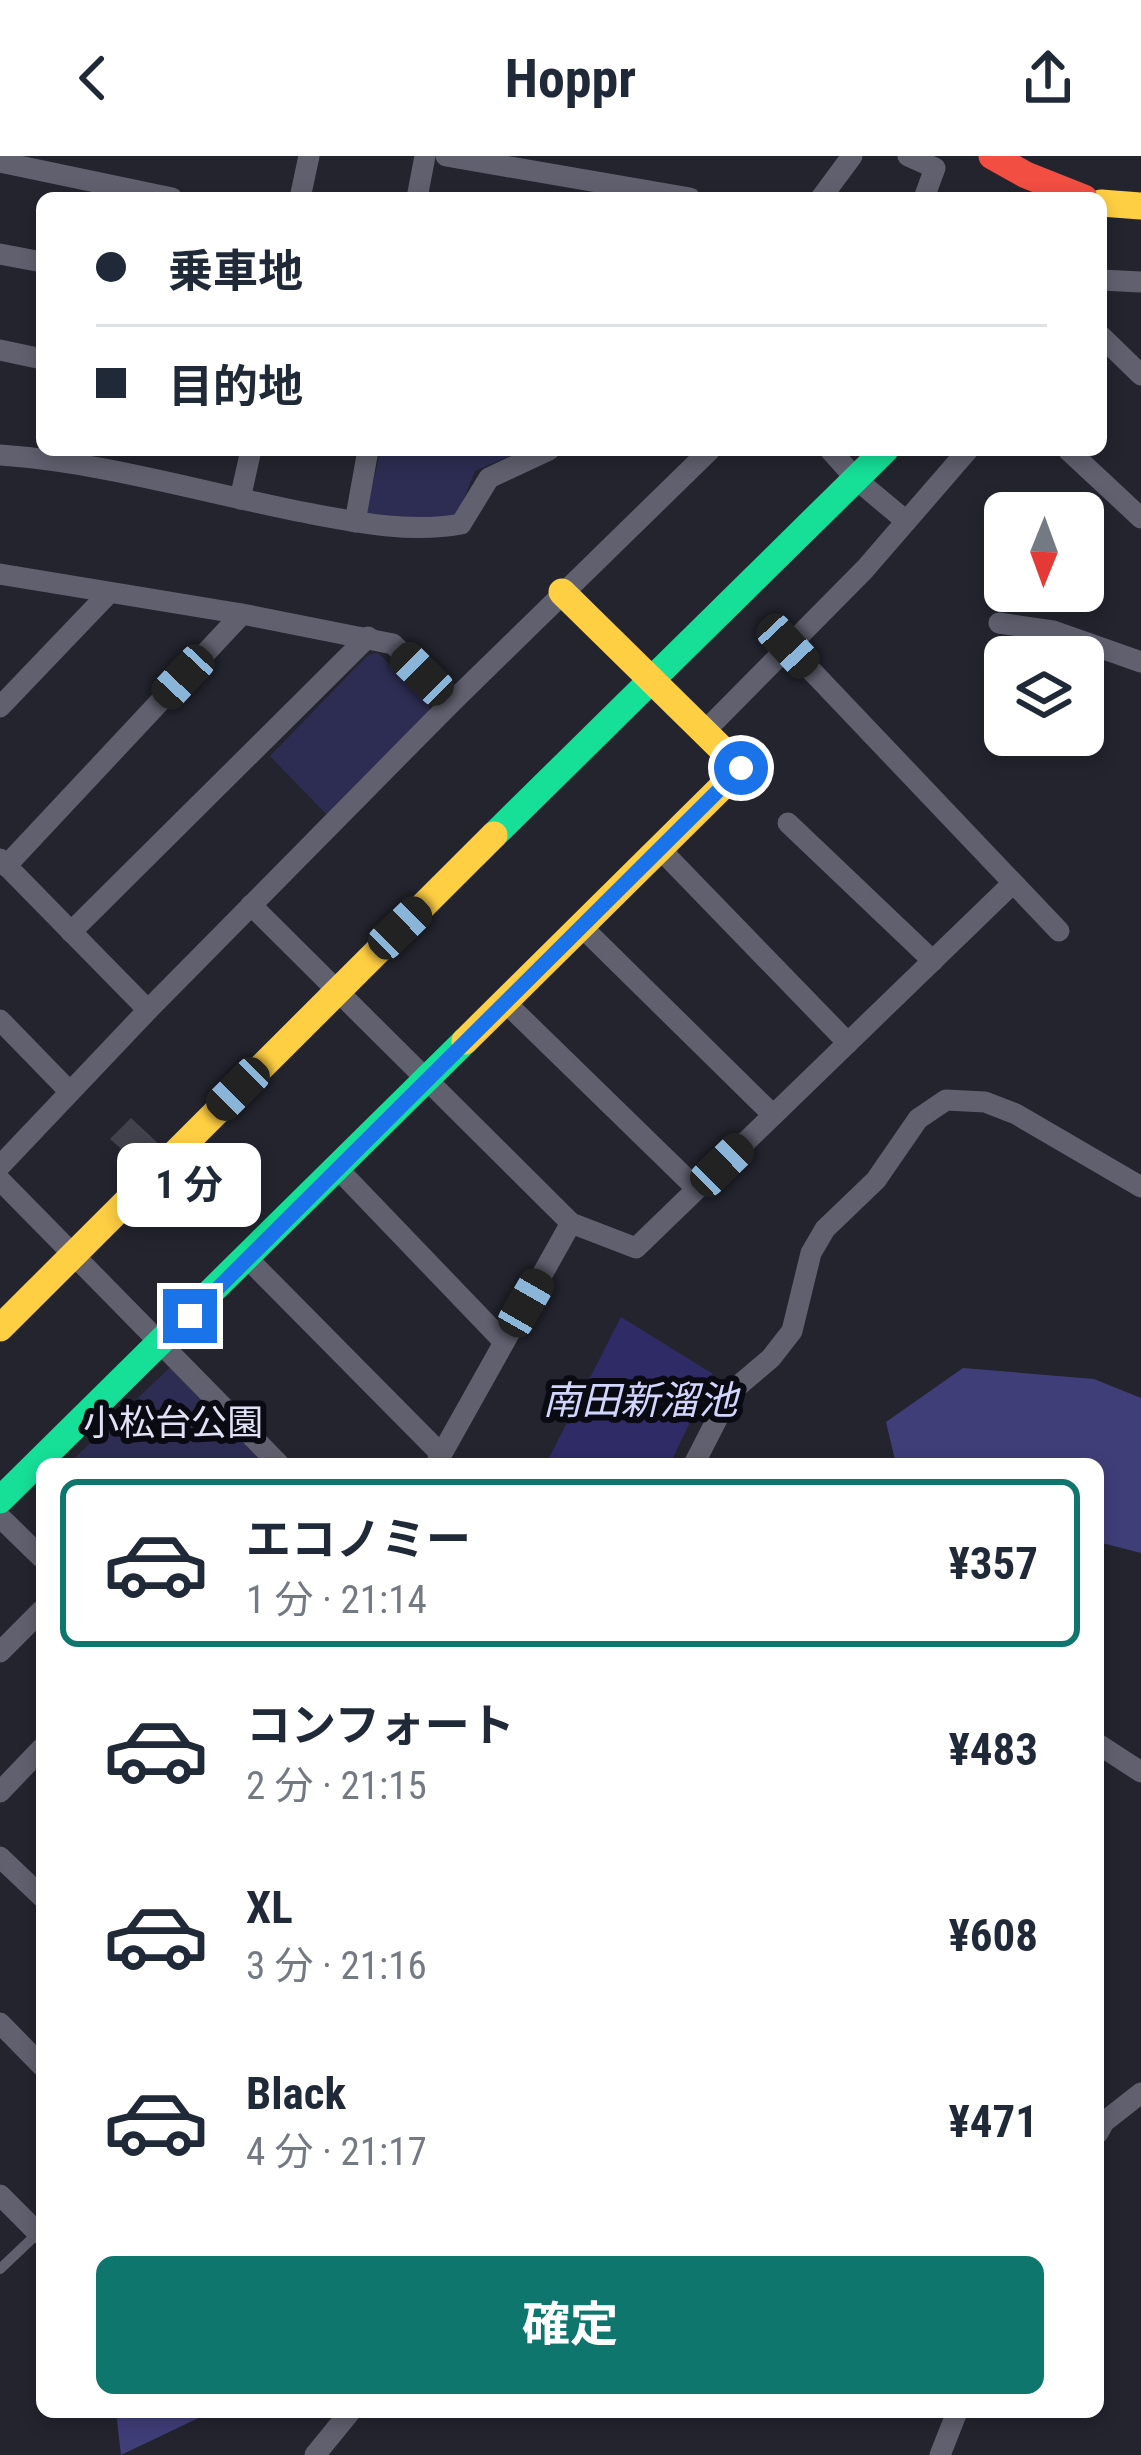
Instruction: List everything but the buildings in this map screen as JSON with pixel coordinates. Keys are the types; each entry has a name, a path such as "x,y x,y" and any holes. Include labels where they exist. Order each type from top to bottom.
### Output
{"street":[{"path":"301,192 309,156"},
{"path":"418,192 425,156"},
{"path":"446,156 655,192"},
{"path":"825,192 852,156"},
{"path":"908,156 935,168 926,192"},
{"path":"992,156 1021,187"},
{"path":"0,162 143,192"},
{"path":"1107,203 1141,206"},
{"path":"0,254 36,261"},
{"path":"1107,280 1141,282"},
{"path":"1107,342 1141,375"},
{"path":"0,350 36,358"},
{"path":"0,455 59,459 355,522 438,528 461,524 489,478 536,456"},
{"path":"240,500 250,456"},
{"path":"355,522 367,456"},
{"path":"0,1166 251,905 704,456"},
{"path":"835,456 857,481 906,521"},
{"path":"0,1328 880,456"},
{"path":"703,733 963,456"},
{"path":"1074,456 1141,518"},
{"path":"0,574 393,644 452,703"},
{"path":"43,1458 741,768 562,592"},
{"path":"0,707 109,593"},
{"path":"148,1010 3,862 242,614"},
{"path":"999,623 1053,631 1141,662"},
{"path":"70,932 368,637"},
{"path":"788,646 1059,931"},
{"path":"788,823 933,961"},
{"path":"660,849 848,1043"},
{"path":"251,905 571,1223 636,1248 1012,884"},
{"path":"582,926 773,1115"},
{"path":"506,1003 697,1190"},
{"path":"0,1020 69,1090"},
{"path":"697,1458 731,1392 771,1358 792,1331 811,1252 825,1229 876,1180 918,1119 946,1100 985,1102 1016,1114 1141,1187"},
{"path":"338,1169 504,1342"},
{"path":"0,1180 273,1458"},
{"path":"440,1458 571,1223"},
{"path":"248,1259 438,1458"},
{"path":"0,1500 36,1465"},
{"path":"0,1517 36,1552"},
{"path":"0,1652 36,1616"},
{"path":"1104,1748 1141,1772"},
{"path":"0,1792 36,1754"},
{"path":"0,1857 36,1891"},
{"path":"0,2023 36,2060"},
{"path":"1104,2121 1141,2093"},
{"path":"0,2195 36,2227"},
{"path":"315,2455 345,2418"},
{"path":"940,2455 955,2418"}],"lane":[{"path":"0,2270 36,2235"}],"green space":[{"path":"379,456 509,456 475,471 458,513 442,520 365,513"},
{"path":"378,653 430,702 429,714 328,816 270,756 368,655"},
{"name":"小松台公園","path":"177,1361 262,1458 74,1458"}],"shaded area":[{"path":"963,1368 1094,1379 1141,1398 1141,1553 1104,1544 1104,1458 895,1458 886,1422"},
{"path":"117,2418 198,2418 121,2455"}],"water":[{"name":"南田新溜池","path":"621,1317 713,1374 673,1458 549,1458"}],"traffic: fast":[{"path":"494,835 879,456"},
{"path":"43,1458 465,1041"},
{"path":"0,1500 36,1464"}],"traffic: slow":[{"path":"1107,203 1141,206"},
{"path":"465,1041 741,768 562,592"},
{"path":"0,1328 494,835"}],"traffic: jam":[{"path":"992,156 1069,192"}],"route":[{"path":"190,1316 741,768"}]}
